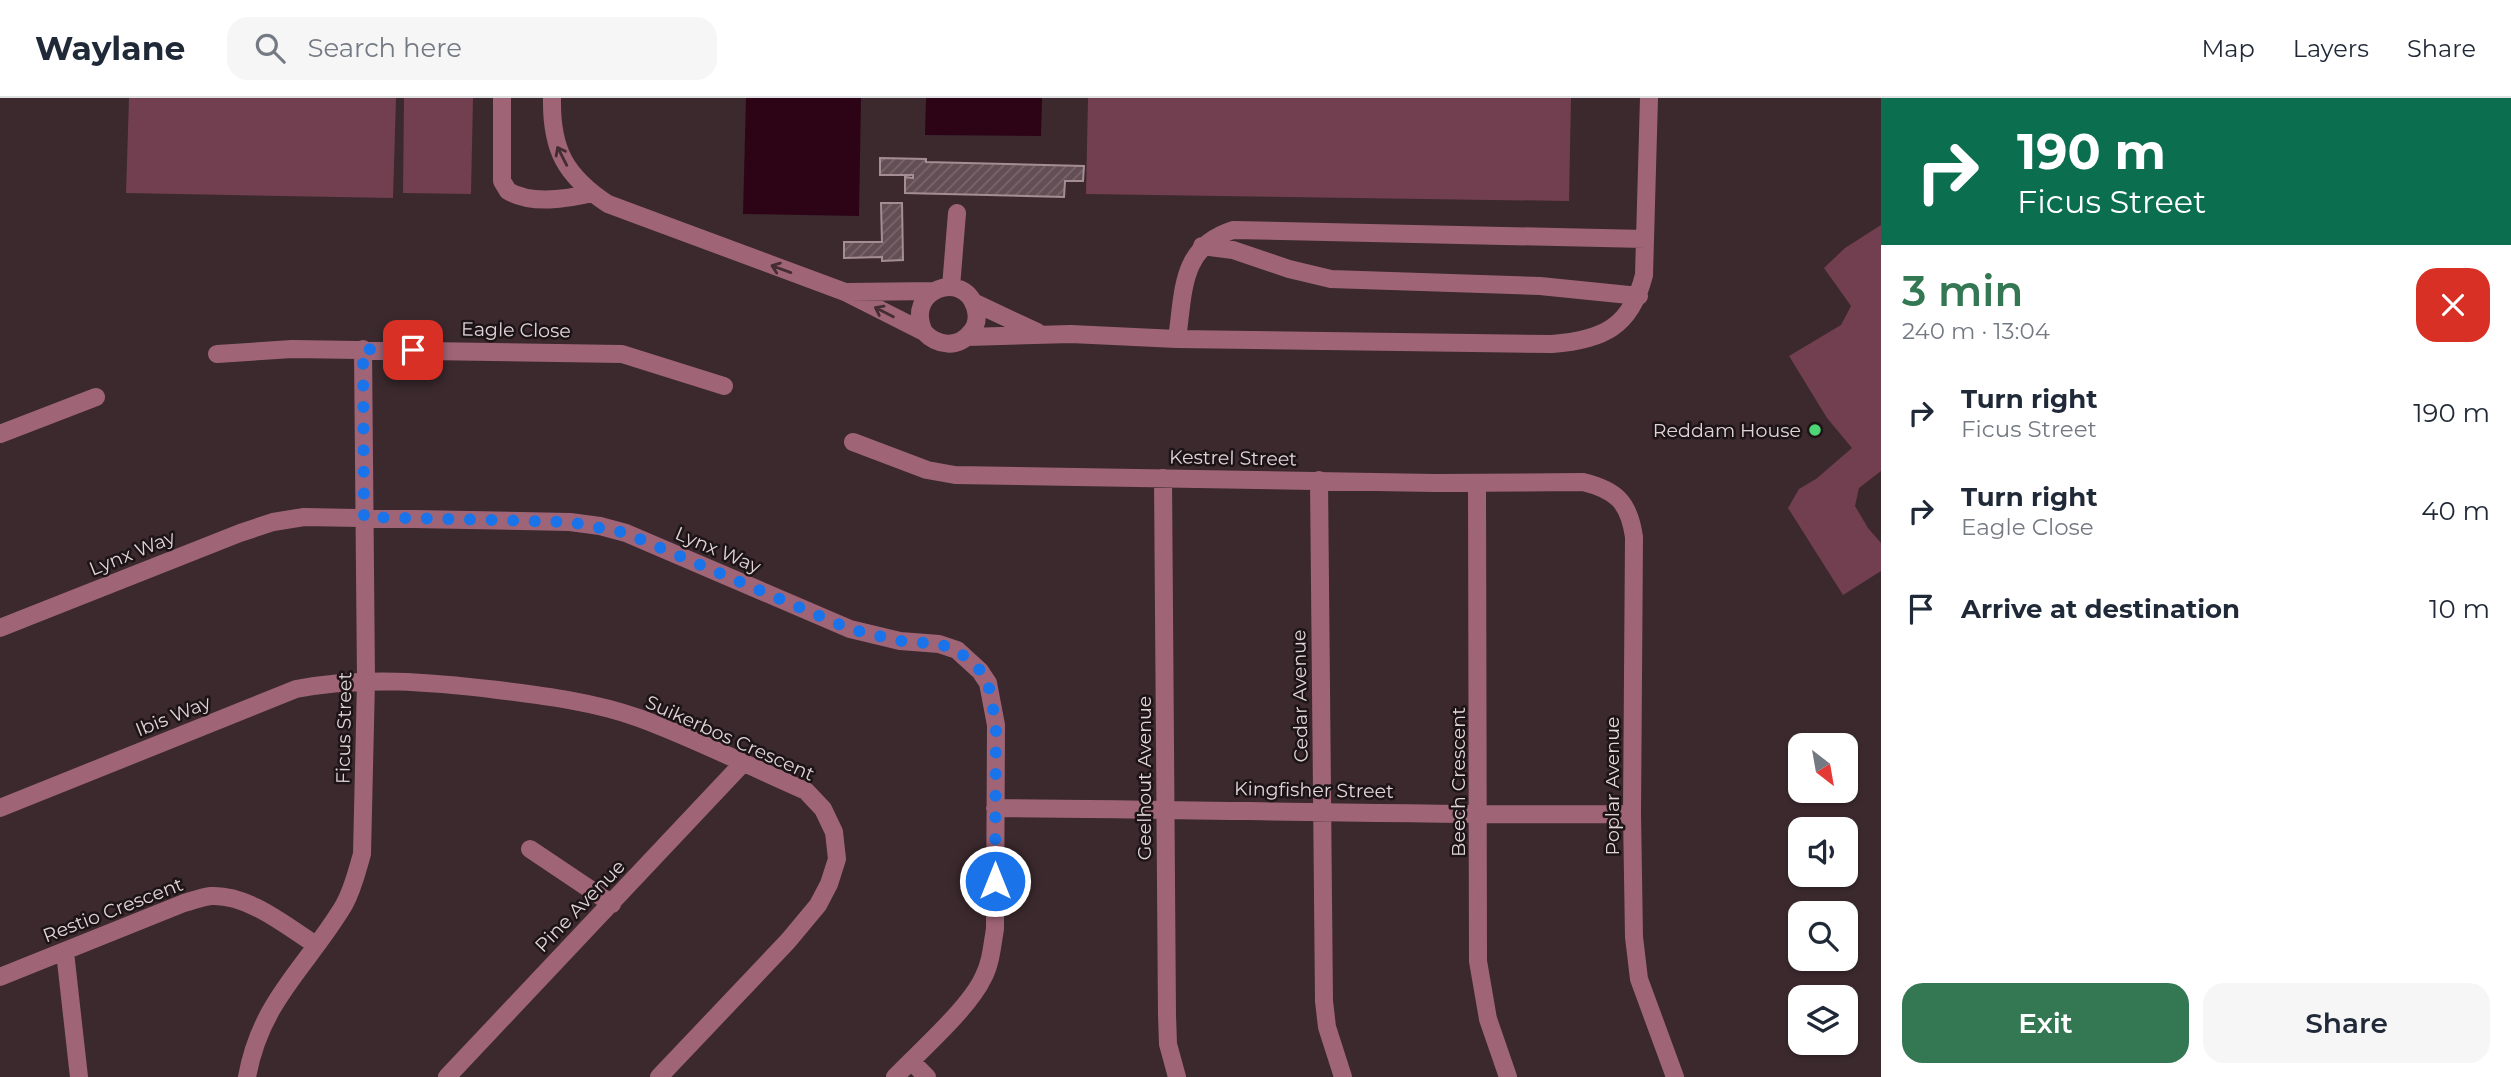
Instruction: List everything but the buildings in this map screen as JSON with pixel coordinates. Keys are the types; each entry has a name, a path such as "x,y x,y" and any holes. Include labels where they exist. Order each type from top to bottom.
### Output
{"street":[{"path":"502,98 502,176 508,191 526,197 559,199 592,194"},
{"path":"552,98 551,124 556,147 567,167 592,194 608,204 845,292 924,332 931,339 950,345 967,337 1040,334 1177,339 1552,344 1583,342 1605,332 1620,321 1639,296 1644,275 1649,98"},
{"path":"924,332 919,314 921,306 942,289 957,213"},
{"path":"1177,339 1190,266 1202,246 1222,233 1239,228 1645,239"},
{"path":"1202,246 1233,250 1318,277 1339,280 1527,285 1639,296"},
{"path":"845,292 960,289 973,302 1040,334"},
{"path":"967,337 976,320 973,302"},
{"name":"Eagle Close","path":"218,354 292,349 622,354 724,386"},
{"name":"Ficus Street","path":"247,1077 251,1054 262,1026 286,984 344,904 362,854 366,681 363,349"},
{"path":"0,434 96,397"},
{"name":"Kestrel Street","path":"853,442 927,470 955,475 1477,483 1583,482 1602,486 1615,494"},
{"name":"Geelhout Avenue","path":"1163,478 1167,1015 1168,1044 1177,1077"},
{"name":"Cedar Avenue","path":"1319,480 1324,1001 1327,1027 1343,1077"},
{"name":"Beech Crescent","path":"1477,483 1478,961 1489,1020 1508,1077"},
{"name":"Poplar Avenue","path":"1615,494 1632,519 1634,537 1634,937 1639,979 1675,1077"},
{"name":"Lynx Way","path":"0,628 273,522 304,517 364,517 570,522 600,526 626,533 850,629 900,641 939,644 957,650 981,671 993,700 996,724 995,929 983,979 970,999 895,1077"},
{"name":"Suikerbos Crescent","path":"366,681 462,686 588,703 639,718 806,791 823,809 834,832 836,859 829,884 818,905 788,941 659,1077"},
{"name":"Ibis Way","path":"0,808 296,689 366,681"},
{"name":"Pine Avenue","path":"447,1077 742,764"},
{"name":"Kingfisher Street","path":"995,808 1479,815 1632,814"},
{"path":"530,849 612,904"},
{"name":"Restio Crescent","path":"0,977 184,903 211,897 229,898 244,903 316,944"},
{"path":"65,951 79,1077"},
{"path":"911,1061 927,1077"}],"shaded area":[{"path":"129,98 396,98 393,198 126,193"},
{"path":"404,98 473,98 471,194 403,193"},
{"path":"746,98 861,98 859,216 743,214"},
{"path":"926,98 1042,98 1041,136 925,135"},
{"path":"1088,98 1571,98 1569,201 1086,194"},
{"path":"1881,225 1881,471 1859,488 1855,506 1881,543 1881,571 1843,595 1788,508 1799,489 1816,479 1852,448 1827,418 1789,356 1841,325 1851,306 1824,268 1845,248"}],"place":[{"name":"Reddam House","path":"1815,430"}],"route":[{"path":"413,350 363,349 364,517 570,522 600,526 626,533 850,629 900,641 939,644 957,650 981,671 993,700 996,724 995,881"}]}
